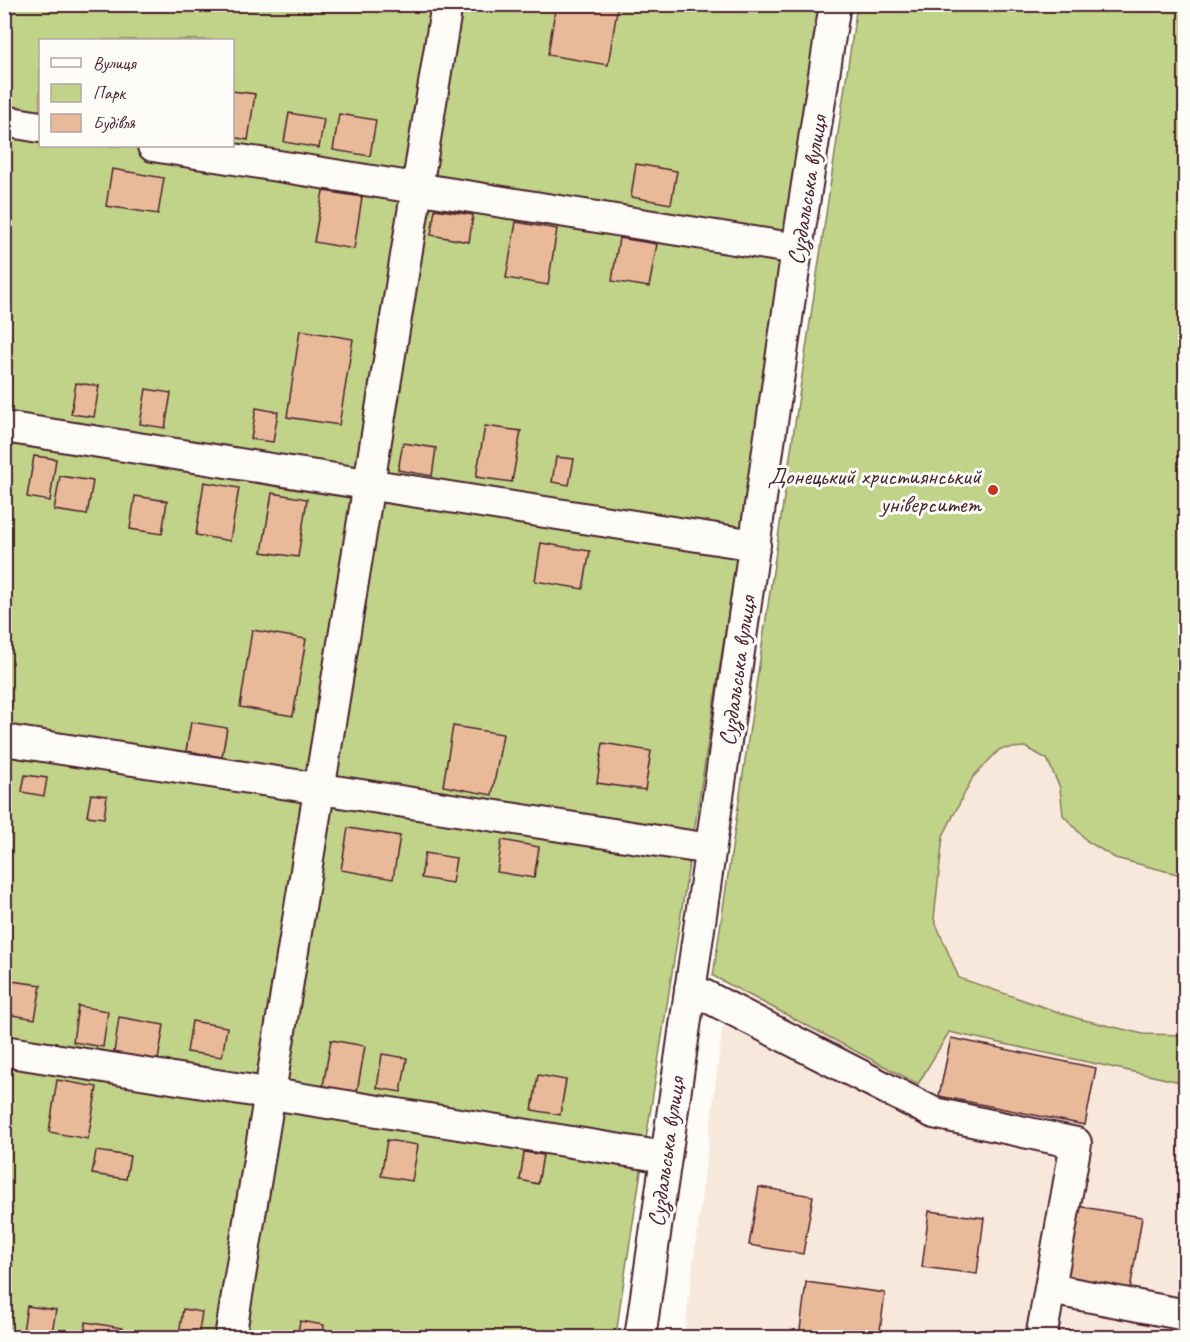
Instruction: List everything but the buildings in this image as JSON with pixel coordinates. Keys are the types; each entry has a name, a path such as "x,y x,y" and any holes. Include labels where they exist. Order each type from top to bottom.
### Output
{"street":[{"path":"230,1338 447,4"},
{"name":"Суздальська вулиця","path":"640,1338 797,249 835,4"},
{"path":"4,121 39,127"},
{"path":"159,147 797,249"},
{"path":"4,427 755,545"},
{"path":"4,740 710,849"},
{"path":"690,988 934,1113 1076,1143 1041,1338"},
{"path":"4,1051 665,1157"},
{"path":"1050,1289 1185,1315"}],"shaded area":[{"name":"Донецький християнський університет","path":"1185,5 1185,1337 684,1338 729,976"}],"green space":[{"path":"5,5 823,5 616,1337 5,1338"},
{"name":"Донецький християнський університет","path":"857,5 1185,5 1185,876 1115,858 1087,841 1063,815 1060,788 1047,759 1025,747 1000,749 973,777 943,836 934,919 959,978 1076,1018 1143,1034 1185,1035 1185,1083 949,1032 918,1084 713,976"}],"place":[{"name":"Донецький християнський університет","path":"993,490"}]}
